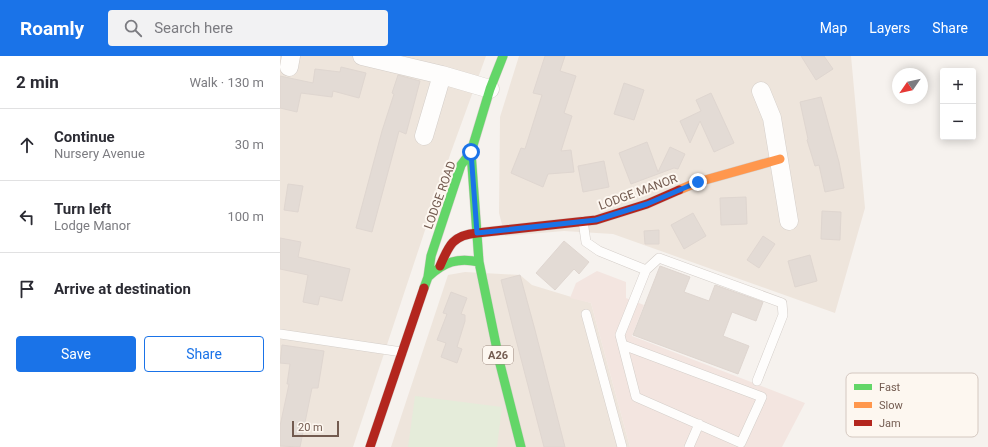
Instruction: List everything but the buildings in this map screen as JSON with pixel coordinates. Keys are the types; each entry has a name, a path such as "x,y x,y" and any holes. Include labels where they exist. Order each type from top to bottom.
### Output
{"main road":[{"name":"LODGE ROAD","path":"370,447 428,277 431,256 461,165 471,152 490,89 503,56"},
{"name":"A26","path":"471,152 479,262 500,364 521,447"},
{"name":"LODGE MANOR","path":"477,233 596,220 640,206 698,182 780,159"},
{"name":"LODGE ROAD","path":"440,266 448,246 453,240 466,234 477,233"},
{"name":"LODGE ROAD","path":"428,277 440,266 454,261 469,259 479,262"}],"street":[{"path":"362,56 442,75 490,89"},
{"path":"424,136 442,75"},
{"path":"761,91 772,118 780,159 789,221"}],"lane":[{"path":"583,221 586,242 599,251 646,270"},
{"path":"623,345 762,397 741,443 636,397 620,335 646,270 659,258 782,303 783,315 757,381"},
{"path":"586,314 622,447"},
{"path":"280,334 402,352"},
{"path":"689,447 699,424"}],"shaded area":[{"path":"280,56 486,56 451,152 353,447 280,447"},
{"path":"519,56 851,56 865,208 835,313 613,234 564,231 505,236 499,213 500,117"},
{"path":"597,271 626,282 626,298 644,305 632,336 805,403 782,447 630,447 591,303 570,298 576,283"},
{"path":"465,272 520,275 532,285 591,303 630,447 391,447 448,275"}],"green space":[{"path":"415,396 502,407 497,447 408,447"}],"traffic: fast":[{"path":"424,288 428,277 431,256 461,165 471,152 490,89 503,56"},
{"path":"471,152 479,262 500,364 521,447"},
{"path":"428,277 446,264 452,262 464,260 479,262"}],"traffic: slow":[{"path":"679,190 698,182 780,159"}],"traffic: jam":[{"path":"477,233 596,220 647,204 679,190"},
{"path":"440,266 446,252 453,242 462,236 477,233"},
{"path":"370,447 424,288"}],"route":[{"path":"471,152 477,233 596,220 647,204 698,182"}]}
